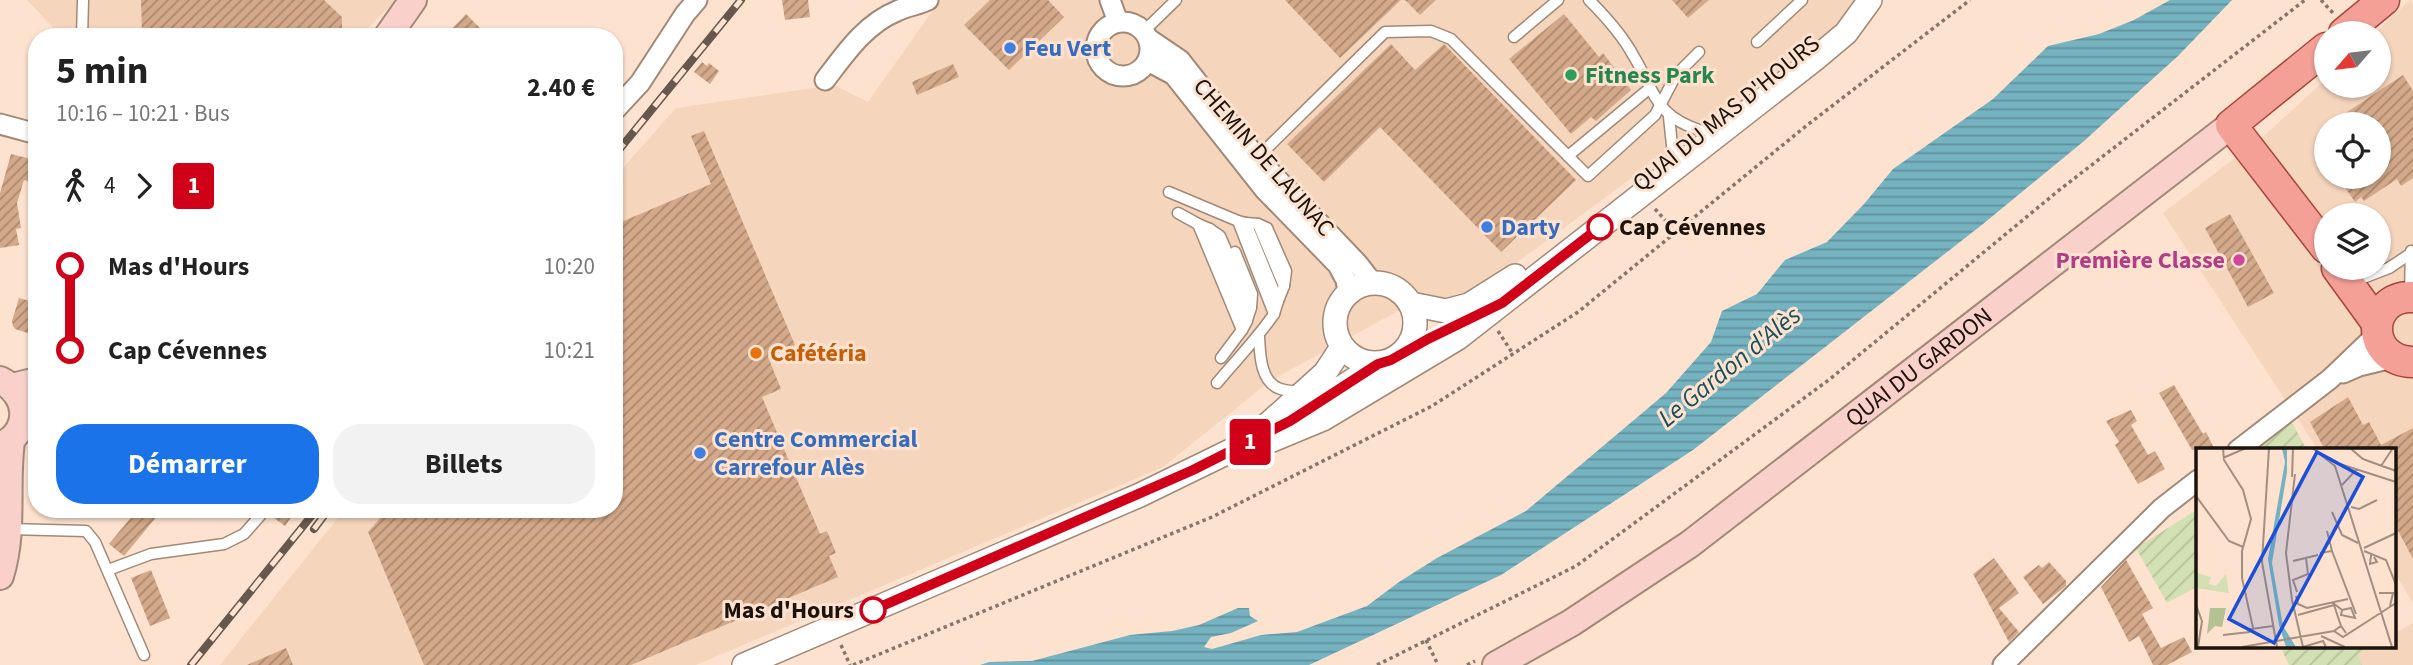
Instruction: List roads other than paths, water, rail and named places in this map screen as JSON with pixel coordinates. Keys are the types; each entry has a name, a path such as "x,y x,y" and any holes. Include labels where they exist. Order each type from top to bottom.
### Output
{"main road":[{"path":"378,28 391,12 394,0"},
{"path":"393,28 413,0"},
{"path":"2350,21 2384,0"},
{"name":"QUAI DU GARDON","path":"1496,665 1571,623 1690,544 2314,58"},
{"path":"2231,125 2314,231"},
{"path":"2358,280 2399,334"},
{"path":"16,383 22,403 28,405"},
{"path":"0,576 6,556 6,443 20,430 28,411"}],"street":[{"path":"623,101 640,83 697,0"},
{"path":"825,80 869,28 895,11 928,0"},
{"path":"1110,0 1118,22"},
{"name":"QUAI DU MAS D'HOURS","path":"1411,304 1447,311 1469,306 1560,247 1822,36 1853,0"},
{"name":"QUAI DU MAS D'HOURS","path":"1247,443 1270,441 1323,419 1458,338 1815,60 1846,33 1870,0"},
{"path":"1128,22 1146,35 1151,47 1148,61 1142,69 1129,76 1113,74 1100,64 1096,48 1098,40 1110,25 1128,22"},
{"name":"CHEMIN DE LAUNAC","path":"1146,35 1180,61 1257,158 1372,282"},
{"name":"CHEMIN DE LAUNAC","path":"1148,61 1174,75 1265,190 1338,265 1346,280 1348,292"},
{"path":"0,124 28,132"},
{"path":"1372,282 1395,287 1411,304 1415,317 1415,330 1410,343 1402,353 1378,364 1352,357 1336,337 1335,313 1340,302 1348,292 1359,285 1372,282"},
{"name":"QUAI DU MAS D'HOURS","path":"1402,353 1495,309"},
{"path":"2241,448 2330,379 2399,334"},
{"path":"2330,379 2359,366 2399,334"},
{"name":"QUAI DU MAS D'HOURS","path":"1247,443 1325,373 1342,347"},
{"name":"QUAI DU MAS D'HOURS","path":"744,665 1140,495 1290,421 1378,364"},
{"path":"2003,665 2162,508 2196,482"}],"lane":[{"path":"82,28 83,0"},
{"path":"1146,35 1176,0"},
{"path":"1514,37 1558,0"},
{"path":"1589,0 1605,16 1633,54 1650,88 1669,117 1673,155"},
{"path":"1757,42 1802,0"},
{"path":"1257,158 1385,32 1431,31 1451,39 1588,176 1655,115 1676,75 1699,52"},
{"path":"1568,156 1650,88"},
{"path":"1669,117 1702,131"},
{"path":"1169,192 1242,222 1258,224 1284,286 1274,314 1259,337 1242,352 1217,383"},
{"path":"1178,213 1220,236 1251,307 1244,325 1221,358"},
{"path":"1242,222 1279,302"},
{"path":"1242,222 1274,314"},
{"path":"1198,224 1244,325"},
{"path":"1210,229 1244,325"},
{"path":"2391,267 2412,252"},
{"path":"2399,334 2412,252"},
{"path":"1259,337 1261,359 1270,382 1278,388 1304,393"},
{"path":"108,570 151,554 224,544 244,534 258,518"},
{"path":"5,528 86,531 96,542 144,655"}],"water":[{"name":"Le Gardon d'Alès","path":"2170,0 2232,0 2178,56 2084,141 1983,224 1693,450 1501,575 1309,665 980,665 989,662 1032,661 1130,635 1199,625 1238,608 1249,608 1250,616 1258,621 1231,633 1211,637 1204,647 1212,649 1261,635 1297,632 1367,606 1437,558 1526,511 1666,393 1711,342 1722,311 1757,294 1785,260 1827,242 1893,169 1993,99 2048,46 2099,34 2134,20"}],"railway":[{"path":"623,145 741,0"},
{"path":"191,665 310,518"},
{"path":"314,529 322,518"}],"place":[{"name":"Feu Vert","path":"1010,48"},
{"name":"Fitness Park","path":"1571,75"},
{"name":"Darty","path":"1487,227"},
{"name":"Cap Cévennes","path":"1600,227"},
{"name":"Première Classe","path":"2239,260"},
{"name":"Cafétéria","path":"756,353"},
{"name":"Centre Commercial Carrefour Alès","path":"700,453"},
{"name":"Mas d'Hours","path":"873,610"}]}
